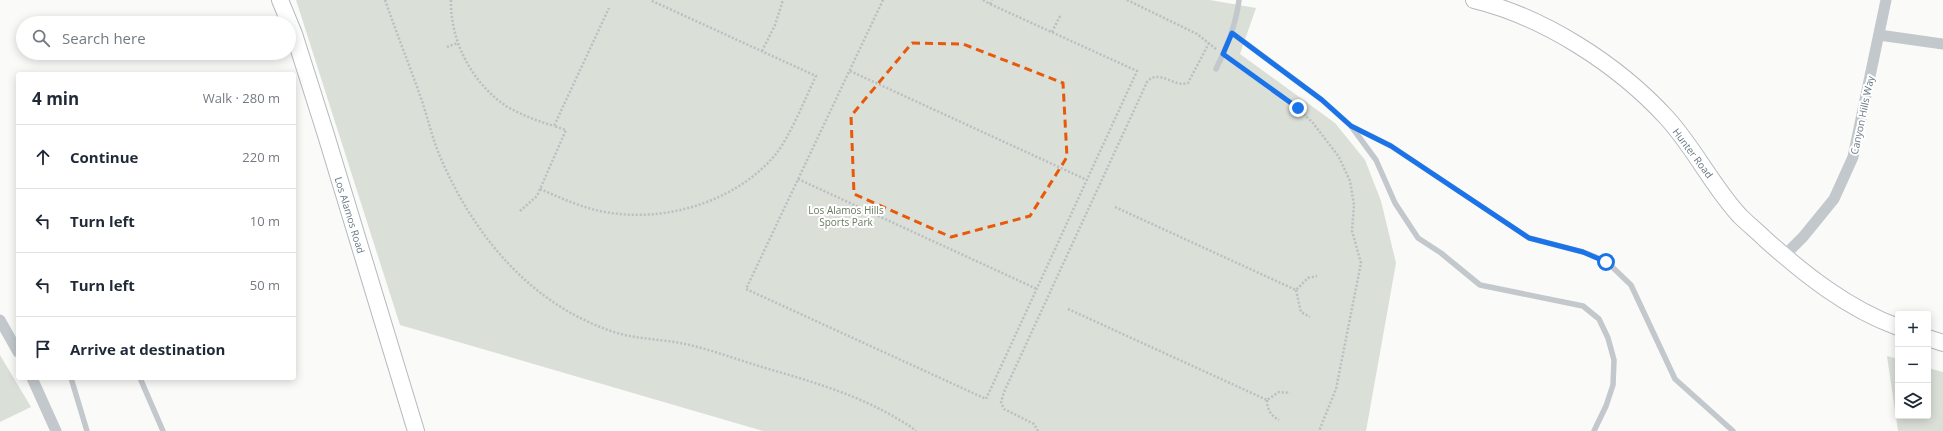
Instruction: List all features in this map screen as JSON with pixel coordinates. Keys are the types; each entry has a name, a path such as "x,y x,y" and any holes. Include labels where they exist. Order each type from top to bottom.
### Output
{"street":[{"name":"Los Alamos Road","path":"280,0 287,16"},
{"name":"Hunter Road","path":"1474,0 1497,3 1536,22 1582,48 1622,76 1666,117 1740,216 1784,256 1842,299 1895,326"},
{"name":"Canyon Hills Way","path":"1784,256 1803,237 1834,199 1853,157 1886,0"},
{"path":"1880,34 1943,44"},
{"name":"Los Alamos Road","path":"296,40 416,431"},
{"path":"0,320 16,348"},
{"path":"1931,339 1943,343"},
{"path":"33,380 56,431"}],"lane":[{"path":"1216,69 1237,19 1239,0"},
{"path":"1232,33 1322,100 1351,126 1376,160 1395,204 1418,238 1441,253 1480,285 1582,306 1599,319 1608,338 1614,360 1613,385 1606,406 1594,431"},
{"path":"1351,126 1391,146 1529,238 1583,252 1606,262 1631,285 1675,379 1733,431"},
{"path":"72,380 87,431"},
{"path":"141,380 163,431"}],"path":[{"path":"385,0 423,104 439,153 449,176 468,212 488,240 507,264 534,288 559,306 589,321 617,332 633,337 681,343 830,387 885,412 916,431"},
{"path":"451,0 453,23 458,43 464,57 478,79 495,98 525,116 566,130 537,196 520,212"},
{"path":"540,189 583,207 605,212 647,215 668,214 697,206 744,183 776,154 816,76 650,0"},
{"path":"762,51 775,25 783,0"},
{"path":"883,0 746,289 986,399 1137,71 983,0"},
{"path":"990,4 992,0"},
{"path":"1127,0 1197,34 1298,108 1314,123 1339,157 1350,181 1354,204 1352,231 1360,263 1336,389 1319,431"},
{"path":"554,126 609,8"},
{"path":"1052,32 1060,14"},
{"path":"447,47 458,43"},
{"path":"1038,431 1034,424 1004,409 1002,402 1004,392 1147,82 1150,79 1159,76 1180,84 1188,83 1209,43"},
{"path":"850,70 1087,180"},
{"path":"798,179 1037,290"},
{"path":"1115,208 1296,290"},
{"path":"1296,290 1308,278 1317,276"},
{"path":"1296,290 1301,312 1310,317"},
{"path":"1068,309 1267,400"},
{"path":"1267,400 1279,392 1290,393"},
{"path":"1267,400 1269,411 1273,418 1279,420"}],"highlighted area":[{"path":"912,43 963,44 1063,83 1067,157 1030,216 951,237 854,194 851,116"}],"green space":[{"name":"Los Alamos Hills Sports Park","path":"296,0 1210,0 1256,8 1240,54 1335,123 1365,160 1381,201 1396,263 1366,431 763,431 400,325"},
{"path":"0,355 31,407 0,422"},
{"path":"1887,356 1895,358 1895,411"},
{"path":"1931,369 1943,372 1943,431 1898,431 1896,419 1931,419"}],"route":[{"path":"1298,108 1223,54 1232,33 1322,100 1351,126 1391,146 1529,238 1583,252 1606,262"}]}
